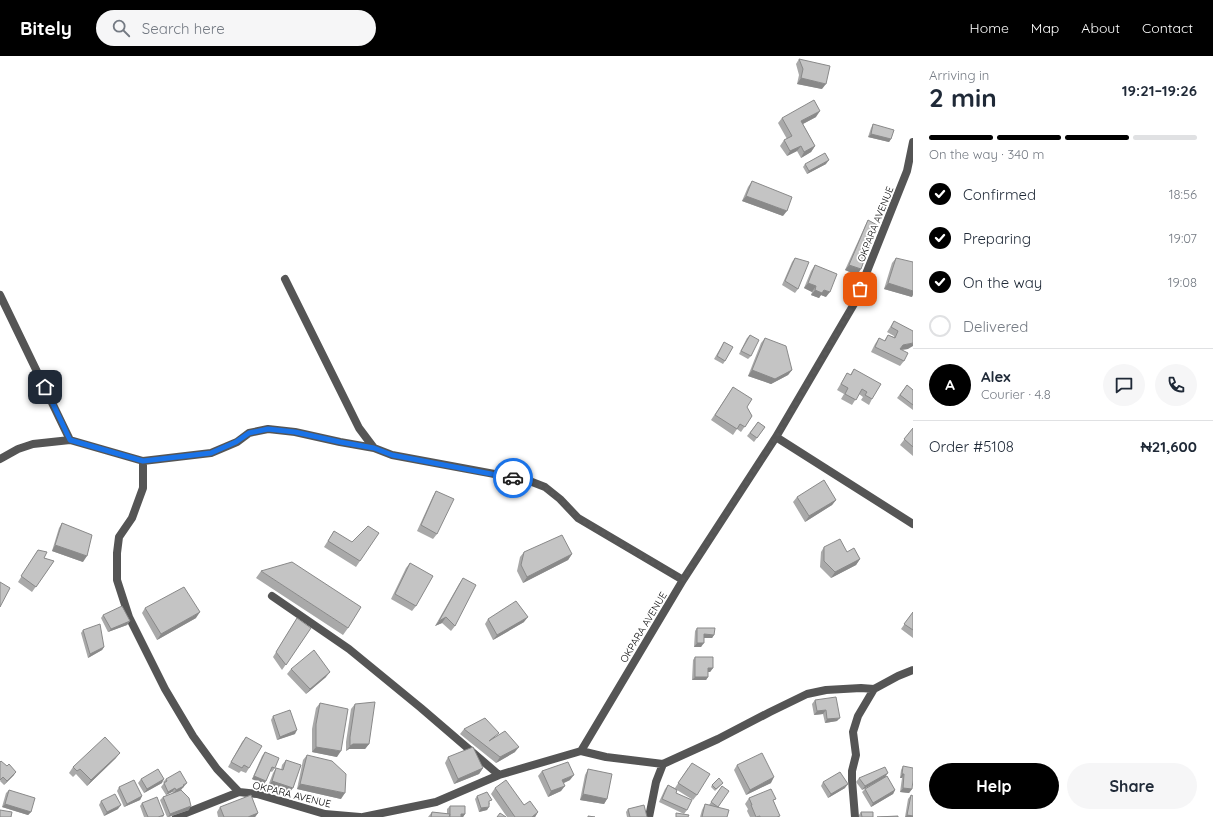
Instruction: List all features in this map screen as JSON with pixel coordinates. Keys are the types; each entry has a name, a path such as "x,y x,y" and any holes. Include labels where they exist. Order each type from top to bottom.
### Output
{"street":[{"name":"OKPARA AVENUE","path":"176,817 239,792 257,794 327,816 361,817 436,802 499,775 581,751 683,580 776,438 854,304 910,172 913,142"},
{"path":"285,279 359,428 374,448"},
{"path":"0,295 70,440"},
{"path":"0,459 18,449 33,444 70,440 143,461 211,453 236,442 249,433 268,429 295,432 374,448 392,455 527,480 544,487 560,499 578,518 683,580"},
{"path":"776,438 913,524"},
{"path":"143,461 143,488 132,518 119,537 117,553 117,580 129,617 165,689 193,736 213,764 239,792"},
{"path":"272,596 348,649 421,708 499,775"},
{"path":"855,817 852,771 856,756 853,732 858,716 874,689 913,670"},
{"path":"581,751 606,757 663,764 718,740 807,694 826,690 861,688 874,689"},
{"path":"648,817 656,782 663,764"}],"building":[{"path":"799,59 830,66 826,84 801,78 803,69"},
{"path":"814,100 820,111 801,121 815,146 804,152 801,146 790,151 784,140 792,136 782,118"},
{"path":"873,124 894,130 891,139 871,134"},
{"path":"825,153 829,160 809,171 805,164"},
{"path":"752,181 792,197 787,211 746,196"},
{"path":"868,220 877,225 861,269 849,265"},
{"path":"795,258 809,262 798,289 785,281"},
{"path":"896,258 913,262 913,291 888,283"},
{"path":"815,265 837,274 830,292 824,290 822,293 815,290 816,286 808,283"},
{"path":"894,321 913,331 913,343 903,345 900,349 908,353 904,361 875,347 879,338 885,341 888,335 895,338 898,331 891,327"},
{"path":"750,335 759,340 751,356 741,351"},
{"path":"765,338 786,346 792,370 775,379 752,370"},
{"path":"724,342 733,347 725,361 717,356"},
{"path":"854,369 881,384 872,399 865,395 867,392 862,389 856,400 845,394 848,388 841,384 847,373 851,375"},
{"path":"907,385 913,390 913,405 900,395"},
{"path":"733,387 752,399 747,407 752,416 745,427 740,424 737,429 715,415"},
{"path":"758,422 765,427 757,438 750,433"},
{"path":"913,428 913,447 904,439"},
{"path":"824,480 836,500 809,516 797,497"},
{"path":"436,491 454,499 437,534 421,525"},
{"path":"62,523 92,535 87,556 55,545"},
{"path":"368,526 379,533 360,561 328,541 334,531 352,542"},
{"path":"562,535 572,554 527,577 521,565 524,552"},
{"path":"840,539 847,552 854,548 860,559 835,572 824,561 824,547"},
{"path":"38,550 47,552 44,558 54,561 36,587 21,576"},
{"path":"292,562 361,607 348,628 261,571"},
{"path":"410,563 433,576 416,606 395,594"},
{"path":"463,578 476,585 455,626 446,617 439,621"},
{"path":"0,582 10,588 0,607"},
{"path":"184,587 200,612 161,634 145,608"},
{"path":"516,601 528,617 497,635 488,619"},
{"path":"122,606 130,621 111,629 103,615"},
{"path":"913,612 913,630 904,624"},
{"path":"297,618 311,628 286,665 276,652"},
{"path":"100,624 104,647 90,654 83,630"},
{"path":"697,628 715,628 714,635 704,634 704,643 697,643"},
{"path":"314,650 330,672 310,689 291,669"},
{"path":"695,657 713,657 713,668 708,668 708,677 695,677"},
{"path":"836,697 840,718 827,719 826,710 817,711 815,700"},
{"path":"375,702 369,744 353,744 350,746 355,704"},
{"path":"320,703 348,709 341,751 316,747 316,724"},
{"path":"290,710 297,730 280,737 273,716"},
{"path":"485,718 499,733 489,741 505,731 519,747 500,757 464,729"},
{"path":"105,737 120,753 91,780 80,769 77,771 73,767"},
{"path":"246,737 262,746 249,768 244,765 242,768 231,762"},
{"path":"473,747 483,768 458,779 448,757"},
{"path":"265,752 279,758 275,768 272,767 266,781 254,776"},
{"path":"762,753 774,777 750,790 737,765"},
{"path":"307,755 332,761 346,774 345,793 300,784"},
{"path":"286,760 301,765 293,788 272,781 276,768 283,770"},
{"path":"1,761 7,766 9,764 16,772 7,781 3,777 0,780"},
{"path":"568,762 574,775 562,780 565,786 551,791 542,771"},
{"path":"692,763 710,774 697,795 678,783"},
{"path":"903,766 913,768 912,789 903,788"},
{"path":"885,767 888,773 865,786 859,778"},
{"path":"158,769 164,779 147,789 141,779"},
{"path":"588,769 612,774 607,799 583,794"},
{"path":"180,771 187,783 176,790 175,788 168,792 164,783 167,781 166,779"},
{"path":"840,772 848,784 831,794 823,782"},
{"path":"887,776 895,790 873,803 865,789"},
{"path":"719,778 723,783 716,789 712,785"},
{"path":"134,780 142,796 127,804 119,787"},
{"path":"506,780 524,805 530,801 538,812 532,817 515,817 495,788"},
{"path":"668,785 677,790 676,793 692,800 687,810 662,799"},
{"path":"722,786 729,791 718,807 711,802"},
{"path":"771,789 776,799 773,800 780,816 756,817 749,798"},
{"path":"9,790 35,798 31,812 5,804"},
{"path":"181,790 189,798 191,806 170,814 163,797"},
{"path":"487,792 492,800 489,801 489,807 481,808 477,796"},
{"path":"115,794 121,805 107,812 101,801"},
{"path":"251,795 258,813 248,817 224,817 220,807"},
{"path":"911,795 913,796 913,816 907,815"},
{"path":"157,797 164,815 158,817 148,817 142,803"},
{"path":"705,804 729,810 727,817 702,817"},
{"path":"644,805 647,817 630,817 628,809"},
{"path":"450,806 465,806 465,814 461,814 461,817 450,817"},
{"path":"0,810 12,812 11,817 0,817"},
{"path":"432,812 450,814 449,817 431,817"},
{"path":"861,812 873,812 873,817 862,817"},
{"path":"500,813 506,817 497,817"},
{"path":"676,813 689,815 688,817 676,817"},
{"path":"898,816 898,817 877,817"}],"way so far":[{"path":"513,478 527,480 544,487 560,499 578,518 683,580 776,438 854,304 860,289"}],"route":[{"path":"45,387 70,440 143,461 211,453 236,442 249,433 268,429 295,432 374,448 392,455 513,478"}]}
